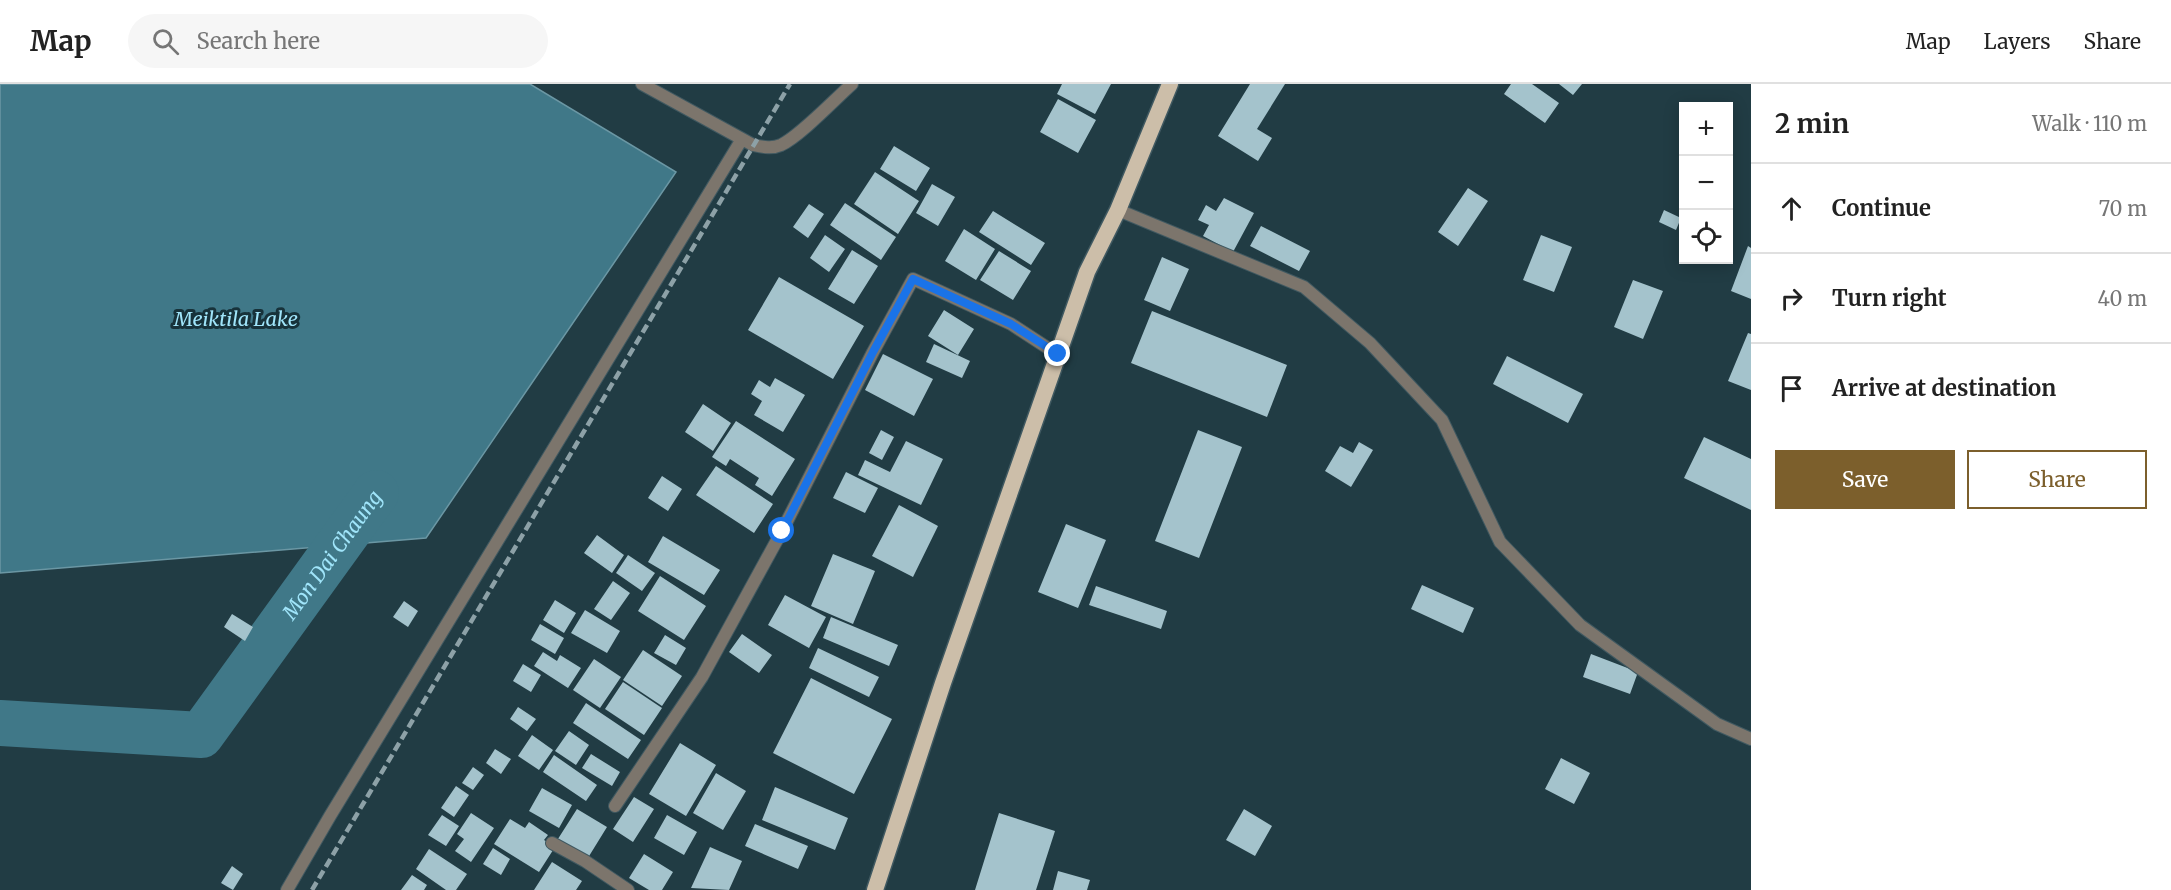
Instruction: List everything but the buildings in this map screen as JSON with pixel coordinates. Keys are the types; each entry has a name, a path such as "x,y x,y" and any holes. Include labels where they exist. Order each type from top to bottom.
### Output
{"highway":[{"path":"875,890 943,683 1087,272 1118,210 1170,84"}],"street":[{"path":"642,84 742,139 768,148 780,146 792,138 852,84"},
{"path":"287,890 742,139"},
{"path":"1118,210 1304,287 1370,343 1442,420 1500,542 1580,625 1717,724 1751,739"},
{"path":"615,806 702,677 782,531 873,352 913,279 1011,324 1058,354"},
{"path":"552,843 585,861 628,890"}],"water":[{"name":"Meiktila Lake","path":"0,84 530,84 676,172 426,538 0,573"}],"waterway":[{"name":"Mon Dai Chaung","path":"0,723 201,735 376,493"}],"railway":[{"path":"312,890 790,84"}],"route":[{"path":"782,531 873,352 913,279 1011,324 1058,354"}]}
